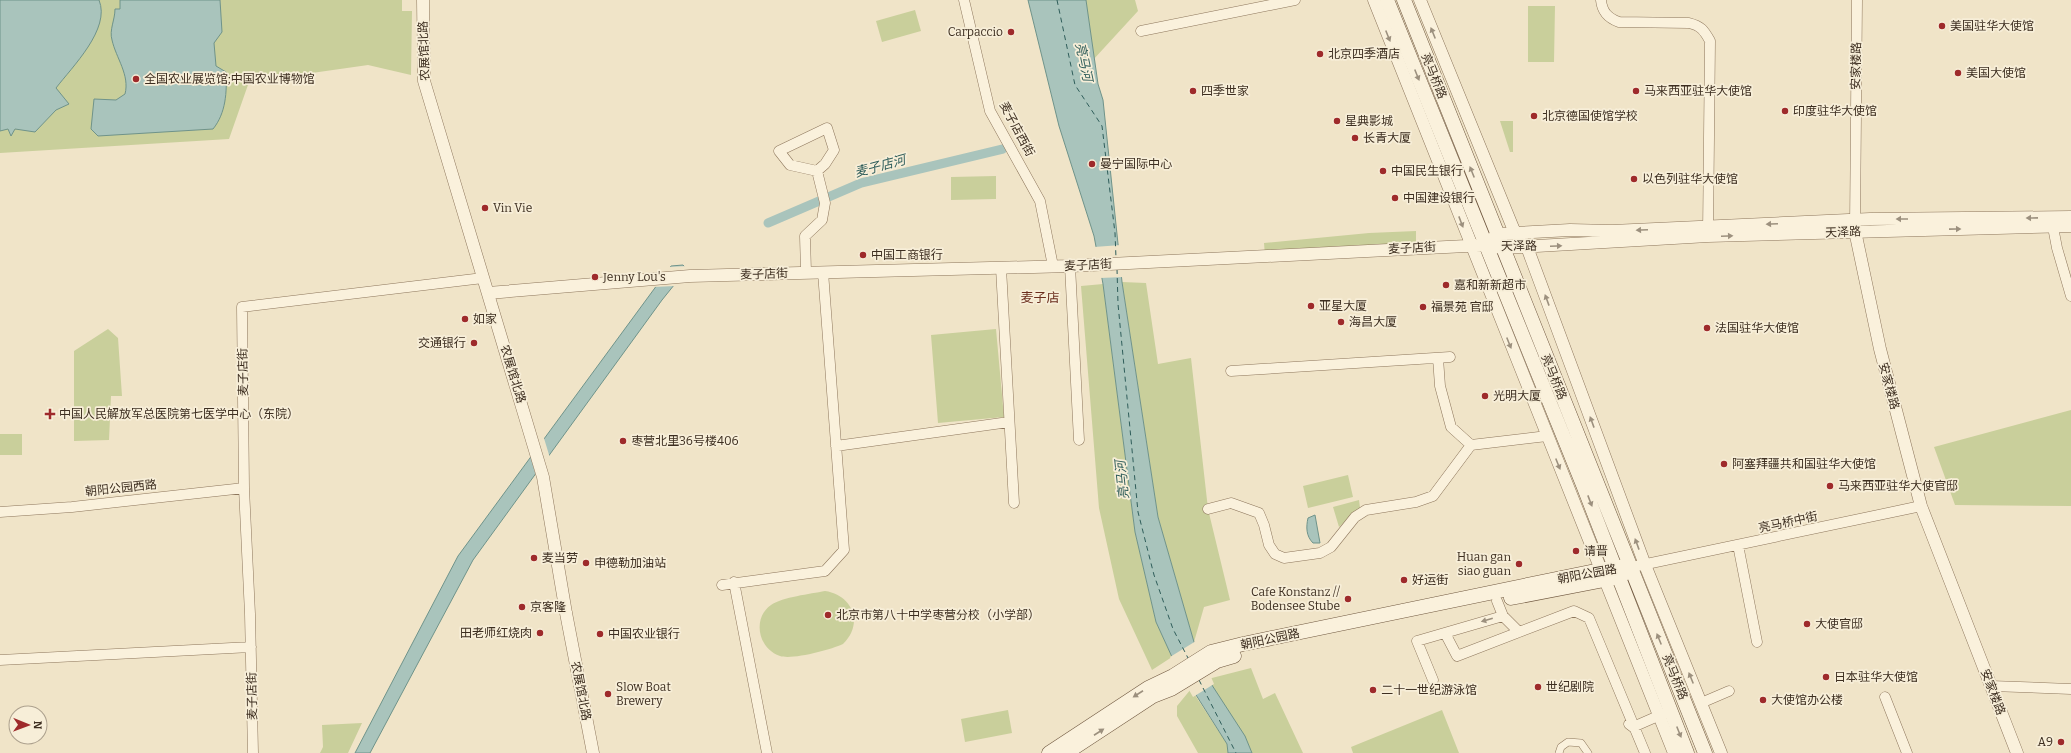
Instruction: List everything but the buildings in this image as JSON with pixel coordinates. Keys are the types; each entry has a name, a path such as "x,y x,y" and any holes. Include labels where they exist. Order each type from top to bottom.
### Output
{"main road":[{"name":"亮马桥路","path":"1387,0 1618,572 1665,713 1687,753"},
{"name":"亮马桥路","path":"1404,0 1705,753"},
{"name":"朝阳公园路","path":"1066,753 1175,680 1214,656 1243,644 1618,572 1631,568"},
{"name":"朝阳公园路","path":"1214,656 1246,653 1497,601 1602,575"},
{"name":"朝阳公园路","path":"1049,753 1148,688 1175,680"}],"street":[{"name":"农展馆北路","path":"423,0 424,81 542,471 593,753"},
{"name":"麦子店西街","path":"964,0 990,111 1040,201 1053,266"},
{"path":"1141,31 1295,0"},
{"path":"1374,0 1470,246 1602,575 1665,713 1674,753"},
{"path":"1420,0 1516,233 1527,247 1645,565 1721,753"},
{"path":"1601,0 1604,13 1611,20 1619,22 1689,23 1699,26 1705,32 1710,41 1708,232"},
{"name":"安家楼路","path":"1857,0 1855,226 1880,349 1921,506 2017,753"},
{"path":"827,128 834,150 825,164 817,171 790,165 779,150 827,128"},
{"path":"806,272 805,236 822,220 825,203 817,171"},
{"name":"天泽路","path":"1486,245 1503,248 1527,247 1708,232 2071,217"},
{"name":"天泽路","path":"1855,226 2071,226"},
{"path":"2053,227 2057,248 2071,296"},
{"name":"天泽路","path":"1486,245 1497,234 1570,230 1708,232"},
{"name":"麦子店街","path":"488,293 690,276 1070,266 1486,245"},
{"path":"1070,266 1079,440"},
{"path":"1000,268 1014,503"},
{"path":"722,585 734,582 825,571 844,550 823,272"},
{"name":"麦子店街","path":"253,753 251,647 244,488 242,307 483,278"},
{"path":"1231,371 1450,357"},
{"path":"1438,358 1440,386 1451,427 1472,445"},
{"path":"836,446 1009,422"},
{"path":"1208,510 1231,504 1259,513 1269,545 1275,554 1284,558 1320,553 1331,547 1355,517 1366,510 1416,502 1433,496 1472,445 1547,436"},
{"name":"朝阳公园西路","path":"0,512 72,507 244,488"},
{"name":"亮马桥中街","path":"1631,568 1921,506"},
{"path":"1738,545 1757,642"},
{"path":"734,582 767,753"},
{"path":"1497,601 1503,616 1518,632"},
{"path":"1445,632 1457,656 1574,611 1589,618 1645,753"},
{"path":"1433,680 1417,641 1503,616"},
{"path":"0,660 251,647"},
{"path":"1991,686 2071,690"},
{"path":"1701,703 1729,691"},
{"path":"1885,697 1907,753"},
{"path":"1624,721 1634,726 1665,713"},
{"path":"1559,753 1561,747 1568,742 1581,743 1588,753"}],"green space":[{"name":"全国农业展览馆;中国农业博物馆","path":"0,0 402,0 402,11 412,11 411,75 368,65 249,82 229,139 0,153"},
{"path":"1083,0 1135,0 1138,11 1093,60"},
{"path":"1528,6 1555,6 1554,62 1528,62"},
{"path":"915,10 921,31 882,42 876,21"},
{"path":"1500,121 1513,121 1513,152 1510,152"},
{"path":"996,176 996,199 951,200 951,177"},
{"path":"1416,231 1416,243 1265,256 1264,243 1369,233"},
{"path":"1122,282 1146,283 1158,364 1191,358 1208,509 1230,600 1204,607 1194,642 1158,517"},
{"path":"1103,284 1135,532 1156,622 1172,657 1152,670 1119,599 1099,508 1081,286"},
{"path":"108,329 118,338 122,396 111,396 109,440 74,441 74,351"},
{"path":"996,329 1004,417 938,423 931,335"},
{"path":"2071,410 2071,506 1955,505 1934,447"},
{"path":"0,434 22,434 22,455 0,455"},
{"path":"1348,475 1353,497 1308,508 1303,486"},
{"path":"1359,500 1360,508 1339,527 1333,507"},
{"path":"825,591 843,598 849,604 852,612 854,619 853,628 843,644 829,649 793,657 780,656 767,647 762,640 760,625 761,617 771,605 797,596"},
{"path":"1251,668 1263,699 1275,693 1303,753 1252,753 1244,736 1208,679"},
{"path":"1191,689 1227,744 1228,753 1198,753 1177,716 1177,706"},
{"path":"1008,710 1012,733 965,742 961,719"},
{"path":"1442,710 1459,753 1353,753 1351,747"},
{"path":"362,723 348,753 320,753 323,747 322,725"}],"water":[{"path":"0,0 99,0 101,11 100,23 95,35 80,59 56,88 69,104 56,110 35,132 15,129 11,136 8,129 0,131"},
{"path":"120,0 220,0 222,32 214,43 216,66 226,72 226,87 225,102 221,116 213,129 98,136 91,129 94,99 116,100 125,94 126,80 111,36 115,9 120,9"},
{"name":"亮马河","path":"1028,0 1086,0 1098,84 1103,100 1122,282 1158,517 1194,642 1208,679 1245,736 1252,753 1228,753 1227,744 1172,657 1156,622 1135,532 1103,284 1094,236 1059,126"},
{"path":"683,265 687,269 662,300 473,560 370,753 355,753 458,556 671,266"},
{"path":"1315,515 1320,543 1313,543 1307,531 1308,518"}],"pier":[{"path":"1121,245 1124,277 1100,278 1094,247"},
{"path":"687,266 689,270 675,286 653,287 668,267"},
{"path":"543,435 550,458 536,476 530,453"},
{"path":"1196,641 1214,684 1193,697 1170,657"}],"waterway":[{"name":"麦子店河","path":"768,223 861,183 1003,149"}],"ferry route":[{"path":"1057,0 1075,85 1102,126 1115,233 1116,258"},
{"path":"1117,269 1118,304 1138,512 1154,575 1173,629 1188,658"},
{"path":"1199,680 1236,753"}],"place":[{"name":"美国驻华大使馆","path":"1942,26"},
{"name":"Carpaccio","path":"1011,32"},
{"name":"北京四季酒店","path":"1320,54"},
{"name":"美国大使馆","path":"1958,73"},
{"name":"全国农业展览馆;中国农业博物馆","path":"136,79"},
{"name":"四季世家","path":"1193,91"},
{"name":"马来西亚驻华大使馆","path":"1636,91"},
{"name":"印度驻华大使馆","path":"1785,111"},
{"name":"北京德国使馆学校","path":"1534,116"},
{"name":"星典影城","path":"1337,121"},
{"name":"长青大厦","path":"1355,138"},
{"name":"曼宁国际中心","path":"1092,164"},
{"name":"中国民生银行","path":"1383,171"},
{"name":"以色列驻华大使馆","path":"1634,179"},
{"name":"中国建设银行","path":"1395,198"},
{"name":"Vin Vie","path":"485,208"},
{"name":"中国工商银行","path":"863,255"},
{"name":"Jenny Lou's","path":"595,277"},
{"name":"嘉和新新超市","path":"1446,285"},
{"name":"亚星大厦","path":"1311,306"},
{"name":"福景苑 官邸","path":"1423,307"},
{"name":"如家","path":"465,319"},
{"name":"海昌大厦","path":"1341,322"},
{"name":"法国驻华大使馆","path":"1707,328"},
{"name":"交通银行","path":"474,343"},
{"name":"光明大厦","path":"1485,396"},
{"name":"中国人民解放军总医院第七医学中心（东院）","path":"50,414"},
{"name":"枣营北里36号楼406","path":"623,441"},
{"name":"阿塞拜疆共和国驻华大使馆","path":"1724,464"},
{"name":"马来西亚驻华大使官邸","path":"1830,486"},
{"name":"请晋","path":"1576,551"},
{"name":"麦当劳","path":"534,558"},
{"name":"申德勒加油站","path":"586,563"},
{"name":"Huan gan siao guan","path":"1519,564"},
{"name":"好运街","path":"1404,580"},
{"name":"Cafe Konstanz // Bodensee Stube","path":"1348,599"},
{"name":"京客隆","path":"522,607"},
{"name":"北京市第八十中学枣营分校（小学部）","path":"828,615"},
{"name":"大使官邸","path":"1807,624"},
{"name":"田老师红烧肉","path":"540,633"},
{"name":"中国农业银行","path":"600,634"},
{"name":"日本驻华大使馆","path":"1826,677"},
{"name":"世纪剧院","path":"1538,687"},
{"name":"二十一世纪游泳馆","path":"1373,690"},
{"name":"Slow Boat Brewery","path":"608,694"},
{"name":"大使馆办公楼","path":"1763,700"},
{"name":"A9","path":"2061,742"}],"district":[{"name":"麦子店","path":"1040,297"}]}
